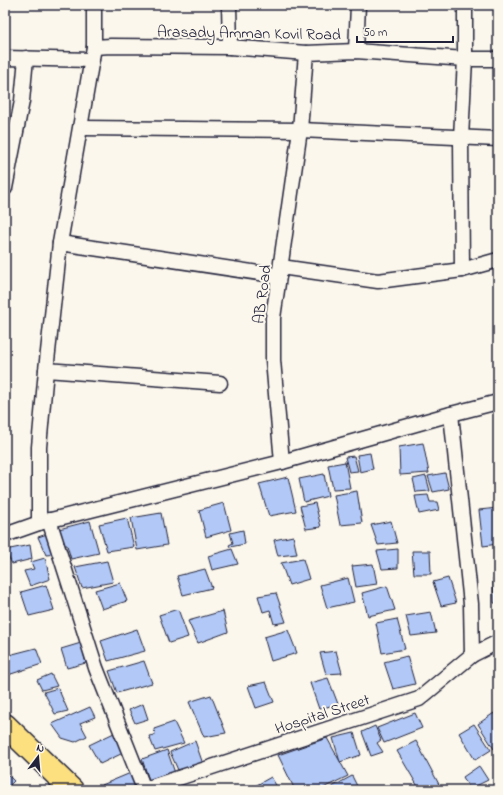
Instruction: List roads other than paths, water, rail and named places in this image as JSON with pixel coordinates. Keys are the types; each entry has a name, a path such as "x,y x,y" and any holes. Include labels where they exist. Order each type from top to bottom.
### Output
{"highway":[{"path":"5,726 72,790"}],"street":[{"path":"94,5 93,54 60,243 39,447 44,521 96,668 143,790"},
{"path":"229,5 230,47"},
{"path":"356,51 358,5"},
{"path":"462,270 461,138 465,59 465,5"},
{"name":"Arasady Amman Kovil Road","path":"5,58 93,54 111,46 230,47 306,53 356,51 465,59 498,59"},
{"name":"AB Road","path":"282,462 273,360 273,318 300,130 306,53"},
{"path":"5,187 22,101 26,58"},
{"path":"81,128 300,130 498,139"},
{"path":"60,243 280,272 378,281 462,270 498,260"},
{"path":"46,370 220,383"},
{"path":"5,534 44,521 282,462 498,402"},
{"path":"451,414 471,604 472,655"},
{"name":"Hospital Street","path":"143,790 419,699 472,655 498,642"}]}
